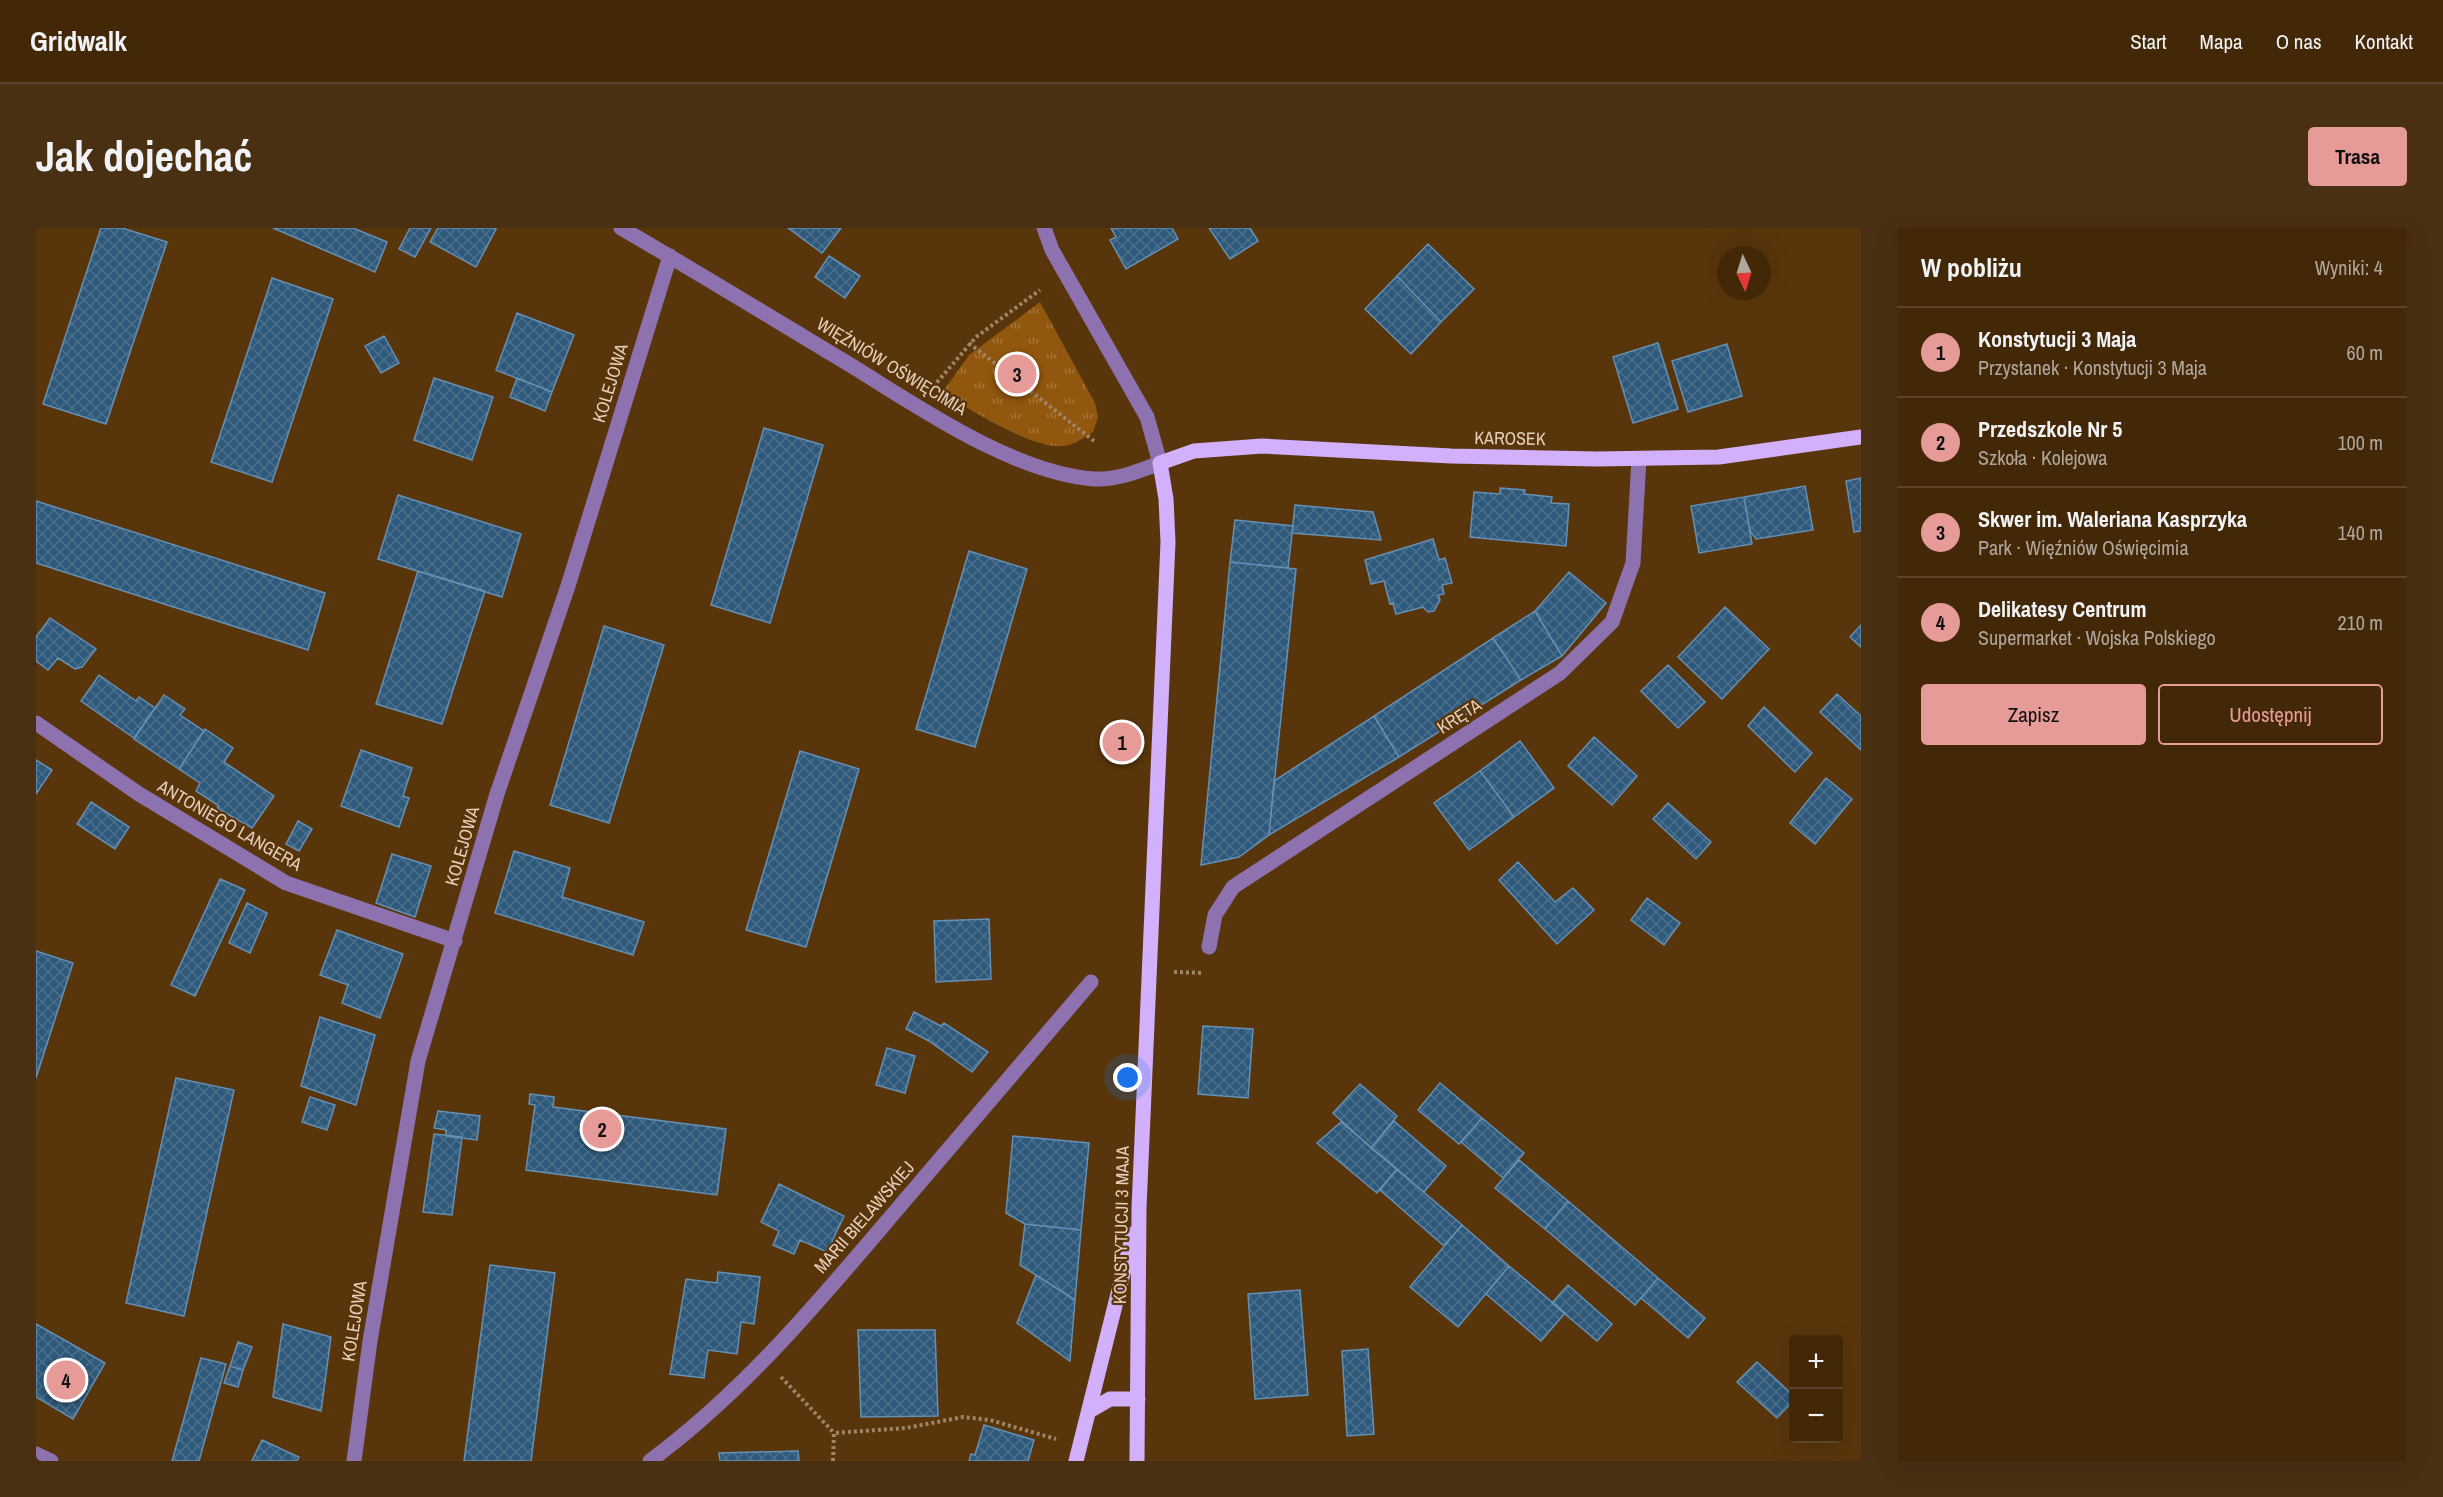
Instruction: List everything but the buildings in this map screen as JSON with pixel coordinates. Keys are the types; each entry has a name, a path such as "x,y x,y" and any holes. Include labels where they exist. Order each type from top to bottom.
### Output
{"main road":[{"name":"KAROSEK","path":"1160,463 1194,451 1262,446 1452,456 1639,459 1719,457 1861,437"},
{"name":"KONSTYTUCJI 3 MAJA","path":"1137,1461 1139,1208 1168,542 1166,499 1160,463"},
{"path":"1076,1461 1091,1410 1139,1208"},
{"path":"1091,1410 1110,1399 1138,1399"}],"street":[{"name":"WIĘŹNIÓW OŚWIĘCIMIA","path":"621,228 914,404 1020,460 1060,473 1095,479 1115,478 1160,463"},
{"name":"KONSTYTUCJI 3 MAJA","path":"1044,228 1052,250 1147,417 1160,463"},
{"name":"KOLEJOWA","path":"354,1461 370,1341 418,1061 497,794 567,586 670,256"},
{"name":"KRĘTA","path":"1209,947 1215,915 1233,888 1560,673 1612,622 1633,563 1639,459"},
{"name":"ANTONIEGO LANGERA","path":"36,723 139,794 286,883 455,941"},
{"name":"MARII BIELAWSKIEJ","path":"650,1461 690,1430 750,1377 853,1261 1091,982"},
{"path":"36,1454 51,1461"}],"path":[{"path":"931,390 969,344 1040,290"},
{"path":"969,344 1094,441"},
{"path":"1150,971 1207,973 1209,947"},
{"path":"765,1359 834,1433 833,1461"},
{"path":"834,1433 906,1428 963,1417 990,1420 1060,1440"}],"green space":[{"path":"1040,302 1095,403 1098,417 1093,432 1069,445 1056,446 1023,437 986,419 942,393 969,355"}],"place":[{"name":"Skwer im. Waleriana Kasprzyka","path":"1017,374"},
{"name":"Konstytucji 3 Maja","path":"1122,742"},
{"name":"Przedszkole Nr 5","path":"602,1129"},
{"name":"Delikatesy Centrum","path":"66,1380"}]}
